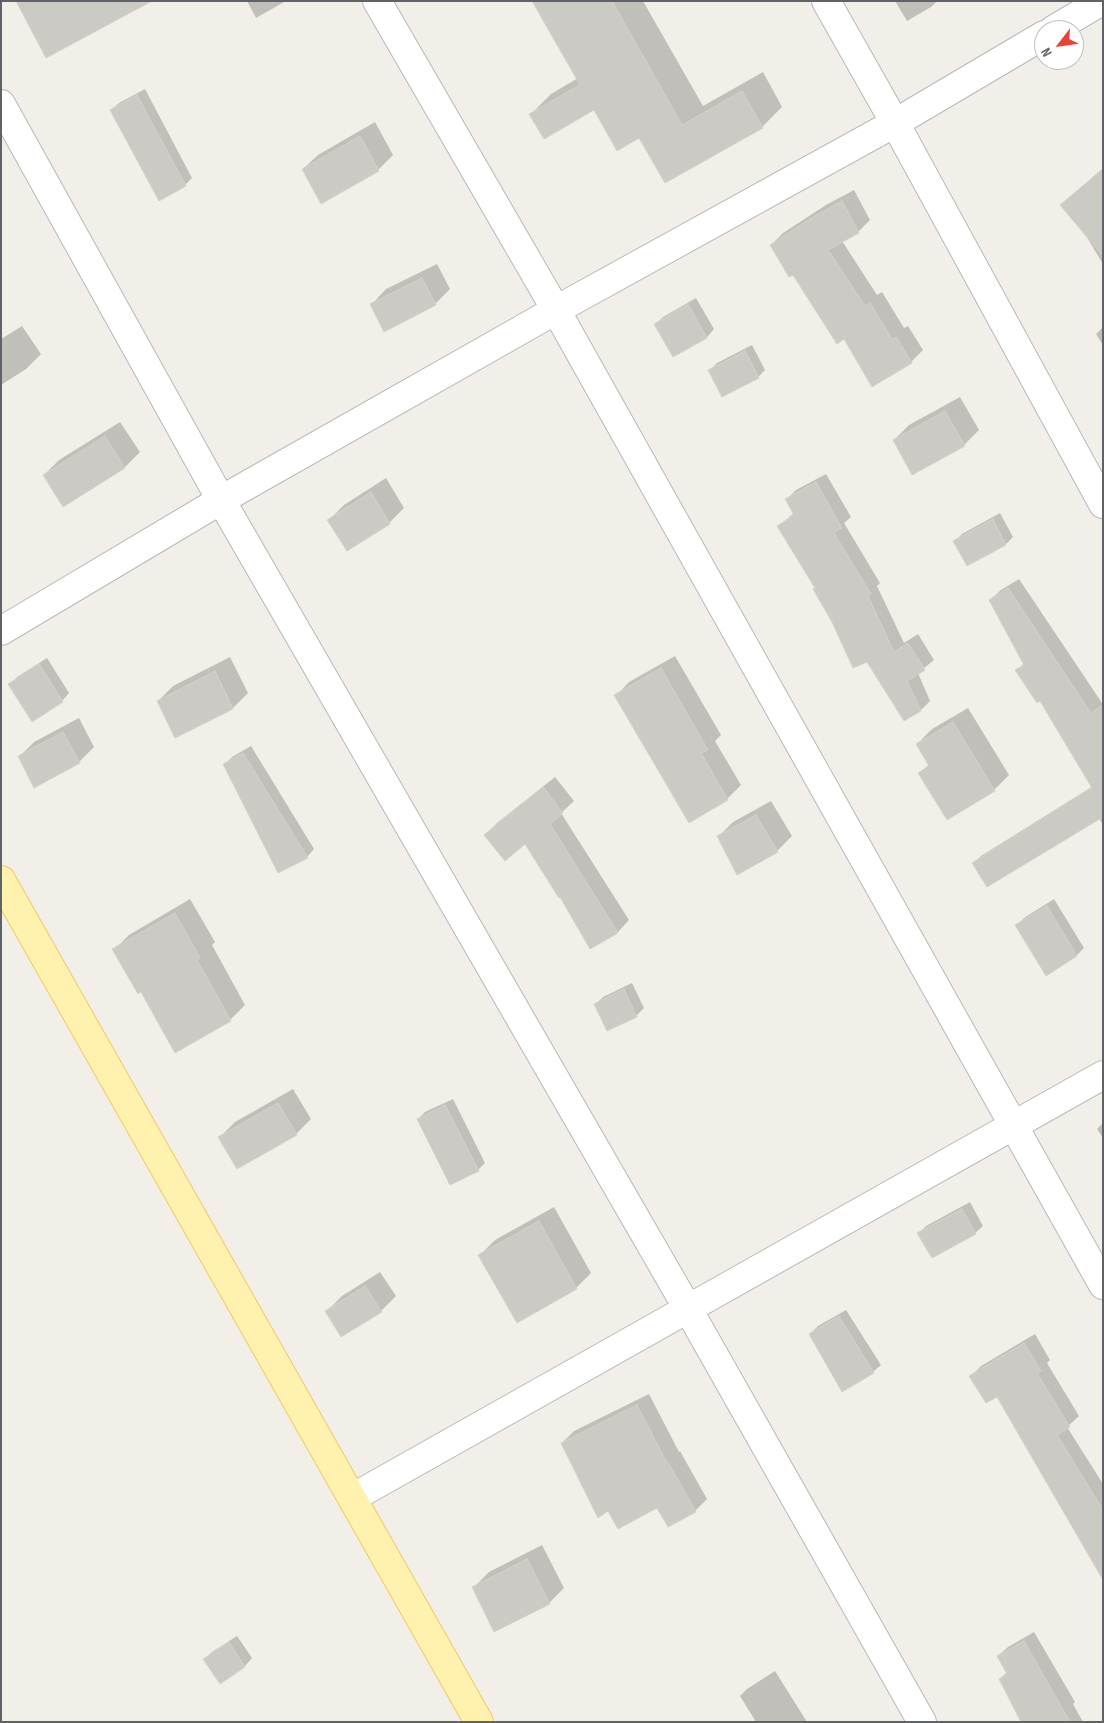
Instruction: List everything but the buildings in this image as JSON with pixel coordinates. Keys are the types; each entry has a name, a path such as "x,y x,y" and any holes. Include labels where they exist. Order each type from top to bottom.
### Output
{"main road":[{"path":"1,880 479,1722"}],"street":[{"path":"377,1 556,310 1103,1285"},
{"path":"826,1 895,122 1103,504"},
{"path":"1070,20 1102,1"},
{"path":"1,631 221,500 556,310 895,122 1034,41"},
{"path":"1,104 221,500 688,1309 922,1722"},
{"path":"352,1498 1103,1075"}]}
